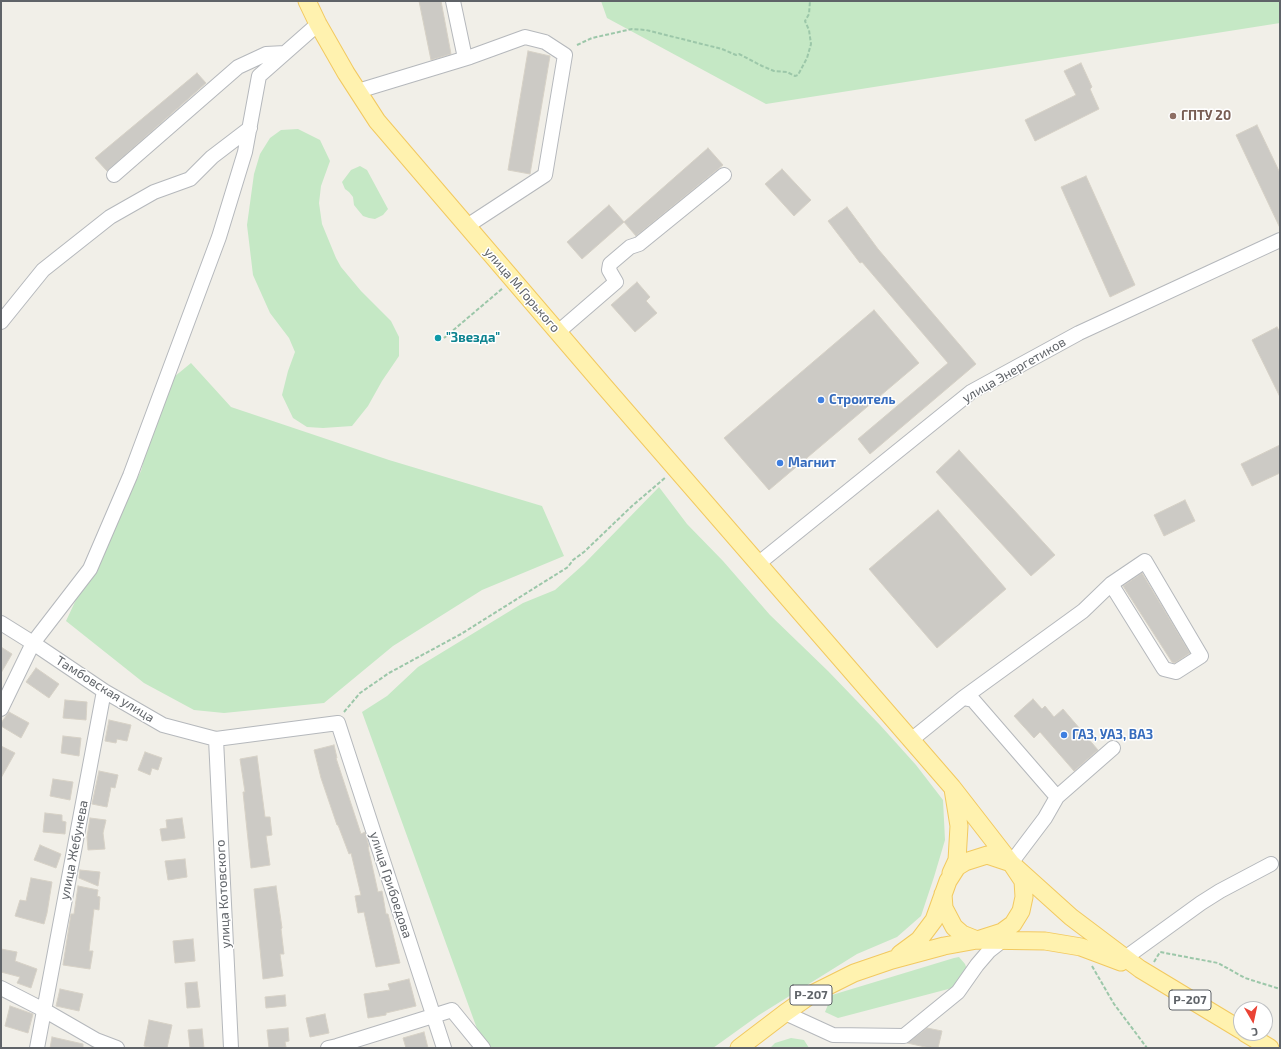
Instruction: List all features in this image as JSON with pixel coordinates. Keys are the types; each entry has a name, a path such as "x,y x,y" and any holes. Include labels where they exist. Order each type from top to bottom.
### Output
{"main road":[{"name":"улица М.Горького","path":"307,1 318,24 377,121 952,787 1011,863"},
{"path":"952,787 959,826 958,843 956,860 946,887 944,908 954,927 962,934 977,940"},
{"name":"Р-207","path":"892,960 919,940 934,920 946,887 957,867 965,862 987,855 1011,863 1071,917 1125,958 1143,971 1233,1025"},
{"name":"Р-207","path":"739,1048 812,994 854,973 892,960 944,946 977,940 1002,932 1013,924 1021,911 1024,897 1023,881 1011,863"},
{"name":"Р-207","path":"977,940 1045,941 1081,947 1143,971"},
{"path":"1258,1041 1270,1048"}],"street":[{"path":"453,1 465,58"},
{"path":"1,709 33,643 90,569 130,476 219,237 245,152 259,76 318,24"},
{"path":"358,91 465,58 525,37 545,42 565,55 545,175 468,226"},
{"path":"114,175 238,67 266,54 285,53"},
{"path":"1,322 43,270 110,217 154,192 190,179 212,157 250,128"},
{"path":"558,332 616,282 608,270 610,264 630,247 639,244 724,175"},
{"name":"улица Энергетиков","path":"759,563 971,392 1079,333 1280,240"},
{"path":"911,740 963,698 1083,611 1111,584 1144,561 1201,656 1176,672 1164,669 1111,584"},
{"name":"Тамбовская улица","path":"1,624 33,643 104,691 163,725 216,739"},
{"name":"улица Жебунева","path":"37,1048 104,691"},
{"path":"963,698 973,700 1057,797"},
{"path":"216,739 338,723"},
{"name":"улица Грибоедова","path":"338,723 444,1048"},
{"name":"улица Котовского","path":"216,739 230,1048"},
{"path":"1011,863 1045,818 1057,797 1113,748"},
{"path":"1125,958 1201,903 1220,891 1271,864"},
{"path":"785,1013 833,1035 904,1036 958,992 989,951 1003,940"},
{"path":"1,988 44,1010 96,1040 117,1048"},
{"path":"334,1047 452,1010 483,1048"}],"path":[{"path":"577,45 592,38 632,29 646,30 722,49 736,55 739,54 774,71 787,72 795,76 798,75 811,44 809,30 805,21 809,14 810,1"},
{"path":"444,338 514,280"},
{"path":"338,723 343,713 355,698 389,673 432,650 568,568 573,560 584,552 632,506 667,477"},
{"path":"1143,971 1160,952 1218,963 1245,978 1280,989"},
{"path":"1092,966 1114,1004 1147,1048"}],"green space":[{"path":"601,1 1280,1 1280,23 766,104 607,18"},
{"path":"298,129 320,140 330,161 321,186 319,203 322,224 336,258 341,267 361,291 391,321 399,337 399,356 382,381 368,406 352,426 323,428 307,427 293,418 282,395 288,371 295,352 289,338 270,313 253,275 247,225 254,174 260,154 270,138 281,130"},
{"path":"360,166 367,170 388,209 383,215 375,219 363,216 354,205 353,197 345,189 342,182 351,170"},
{"path":"191,363 231,407 389,460 542,506 564,556 482,590 393,646 324,703 224,713 194,710 144,683 66,621 95,559 141,471 163,386"},
{"path":"659,487 687,524 723,561 770,615 828,671 880,725 916,765 943,800 945,840 934,877 921,916 897,937 857,954 759,1015 713,1048 484,1048 362,712 387,696 418,667 523,603 555,590 584,564"},
{"path":"959,957 965,964 969,975 956,987 838,1018 825,1012 832,995"},
{"path":"791,1038 804,1040 809,1048 770,1048 775,1043"}],"building":[{"path":"419,1 441,1 451,54 431,60"},
{"path":"528,51 550,56 530,174 508,170"},
{"path":"1081,63 1092,87 1090,89 1099,109 1035,141 1025,120 1076,95 1064,71"},
{"path":"197,73 206,83 107,171 95,158"},
{"path":"1257,125 1280,173 1280,228 1236,135"},
{"path":"708,148 723,165 636,236 624,222"},
{"path":"782,169 811,200 794,216 765,184"},
{"path":"1086,176 1135,285 1110,297 1061,187"},
{"path":"609,205 624,222 582,259 567,242"},
{"path":"847,207 878,249 976,364 870,454 858,439 948,363 862,262 860,263 828,221"},
{"path":"637,282 650,297 646,301 657,313 635,332 611,305"},
{"name":"Строитель","path":"874,310 919,363 769,490 724,438"},
{"path":"1277,327 1280,332 1280,397 1252,340"},
{"path":"1280,445 1280,473 1252,486 1241,464"},
{"path":"959,450 1055,555 1031,576 936,472"},
{"path":"1185,500 1195,521 1164,536 1154,515"},
{"path":"938,510 1006,589 937,648 869,569"},
{"path":"1142,573 1190,653 1175,663 1172,662 1123,586"},
{"path":"1,647 12,654 1,673"},
{"path":"36,668 59,684 49,698 26,682"},
{"name":"ГАЗ, УАЗ, ВАЗ","path":"1033,699 1042,709 1045,706 1054,717 1063,709 1098,750 1074,771 1040,732 1034,738 1014,716"},
{"path":"65,700 87,702 86,720 63,718"},
{"path":"9,712 29,723 21,738 1,726 1,723"},
{"path":"109,720 131,725 127,741 117,739 116,743 105,741"},
{"path":"63,736 81,738 79,756 61,753"},
{"path":"334,745 336,758 361,834 365,832 378,892 382,891 386,914 388,914 400,963 376,967 364,912 358,913 355,896 361,895 351,853 349,854 337,825 321,778 314,750"},
{"path":"1,746 15,753 1,778"},
{"path":"145,752 162,758 158,770 152,768 150,775 138,770"},
{"path":"257,756 265,817 270,817 272,835 266,836 270,865 251,868 243,792 245,792 240,759"},
{"path":"99,771 118,775 115,788 111,787 107,807 92,804"},
{"path":"53,779 73,782 70,800 50,796"},
{"path":"45,813 62,815 62,821 66,822 65,834 43,832"},
{"path":"90,818 106,820 103,833 105,849 88,850 87,837"},
{"path":"182,818 185,838 162,841 160,829 167,828 166,820"},
{"path":"40,845 61,854 56,868 34,860"},
{"path":"185,859 187,877 168,880 165,861"},
{"path":"80,870 100,872 98,886 79,878"},
{"path":"31,878 52,882 44,924 15,916 20,900 26,901"},
{"path":"78,886 98,890 97,896 100,897 99,910 94,909 89,951 93,951 90,969 63,965 71,914 74,914"},
{"path":"276,886 282,928 284,954 280,954 283,976 263,979 254,889"},
{"path":"193,939 195,961 175,963 173,941"},
{"path":"1,949 17,952 15,961 37,969 31,988 17,983 20,977 1,972"},
{"path":"409,979 416,1006 386,1013 386,1015 368,1018 364,994 390,990 388,984"},
{"path":"197,982 200,1007 187,1008 185,983"},
{"path":"60,989 83,994 79,1011 56,1006"},
{"path":"285,995 286,1006 266,1008 265,997"},
{"path":"10,1006 33,1014 28,1033 5,1026"},
{"path":"325,1014 329,1033 310,1037 306,1018"},
{"path":"149,1020 172,1025 167,1048 144,1046"},
{"path":"288,1028 289,1041 285,1042 286,1047 269,1048 267,1030"},
{"path":"927,1028 942,1031 938,1048 930,1048 907,1043"},
{"path":"202,1029 204,1048 190,1048 188,1030"},
{"path":"424,1032 428,1048 406,1048 403,1038"},
{"path":"52,1037 83,1044 83,1048 50,1048"}],"place":[{"name":"ГПТУ 20","path":"1173,116"},
{"name":"\"Звезда\"","path":"438,338"},
{"name":"Строитель","path":"821,400"},
{"name":"Магнит","path":"780,463"},
{"name":"ГАЗ, УАЗ, ВАЗ","path":"1064,735"}]}
